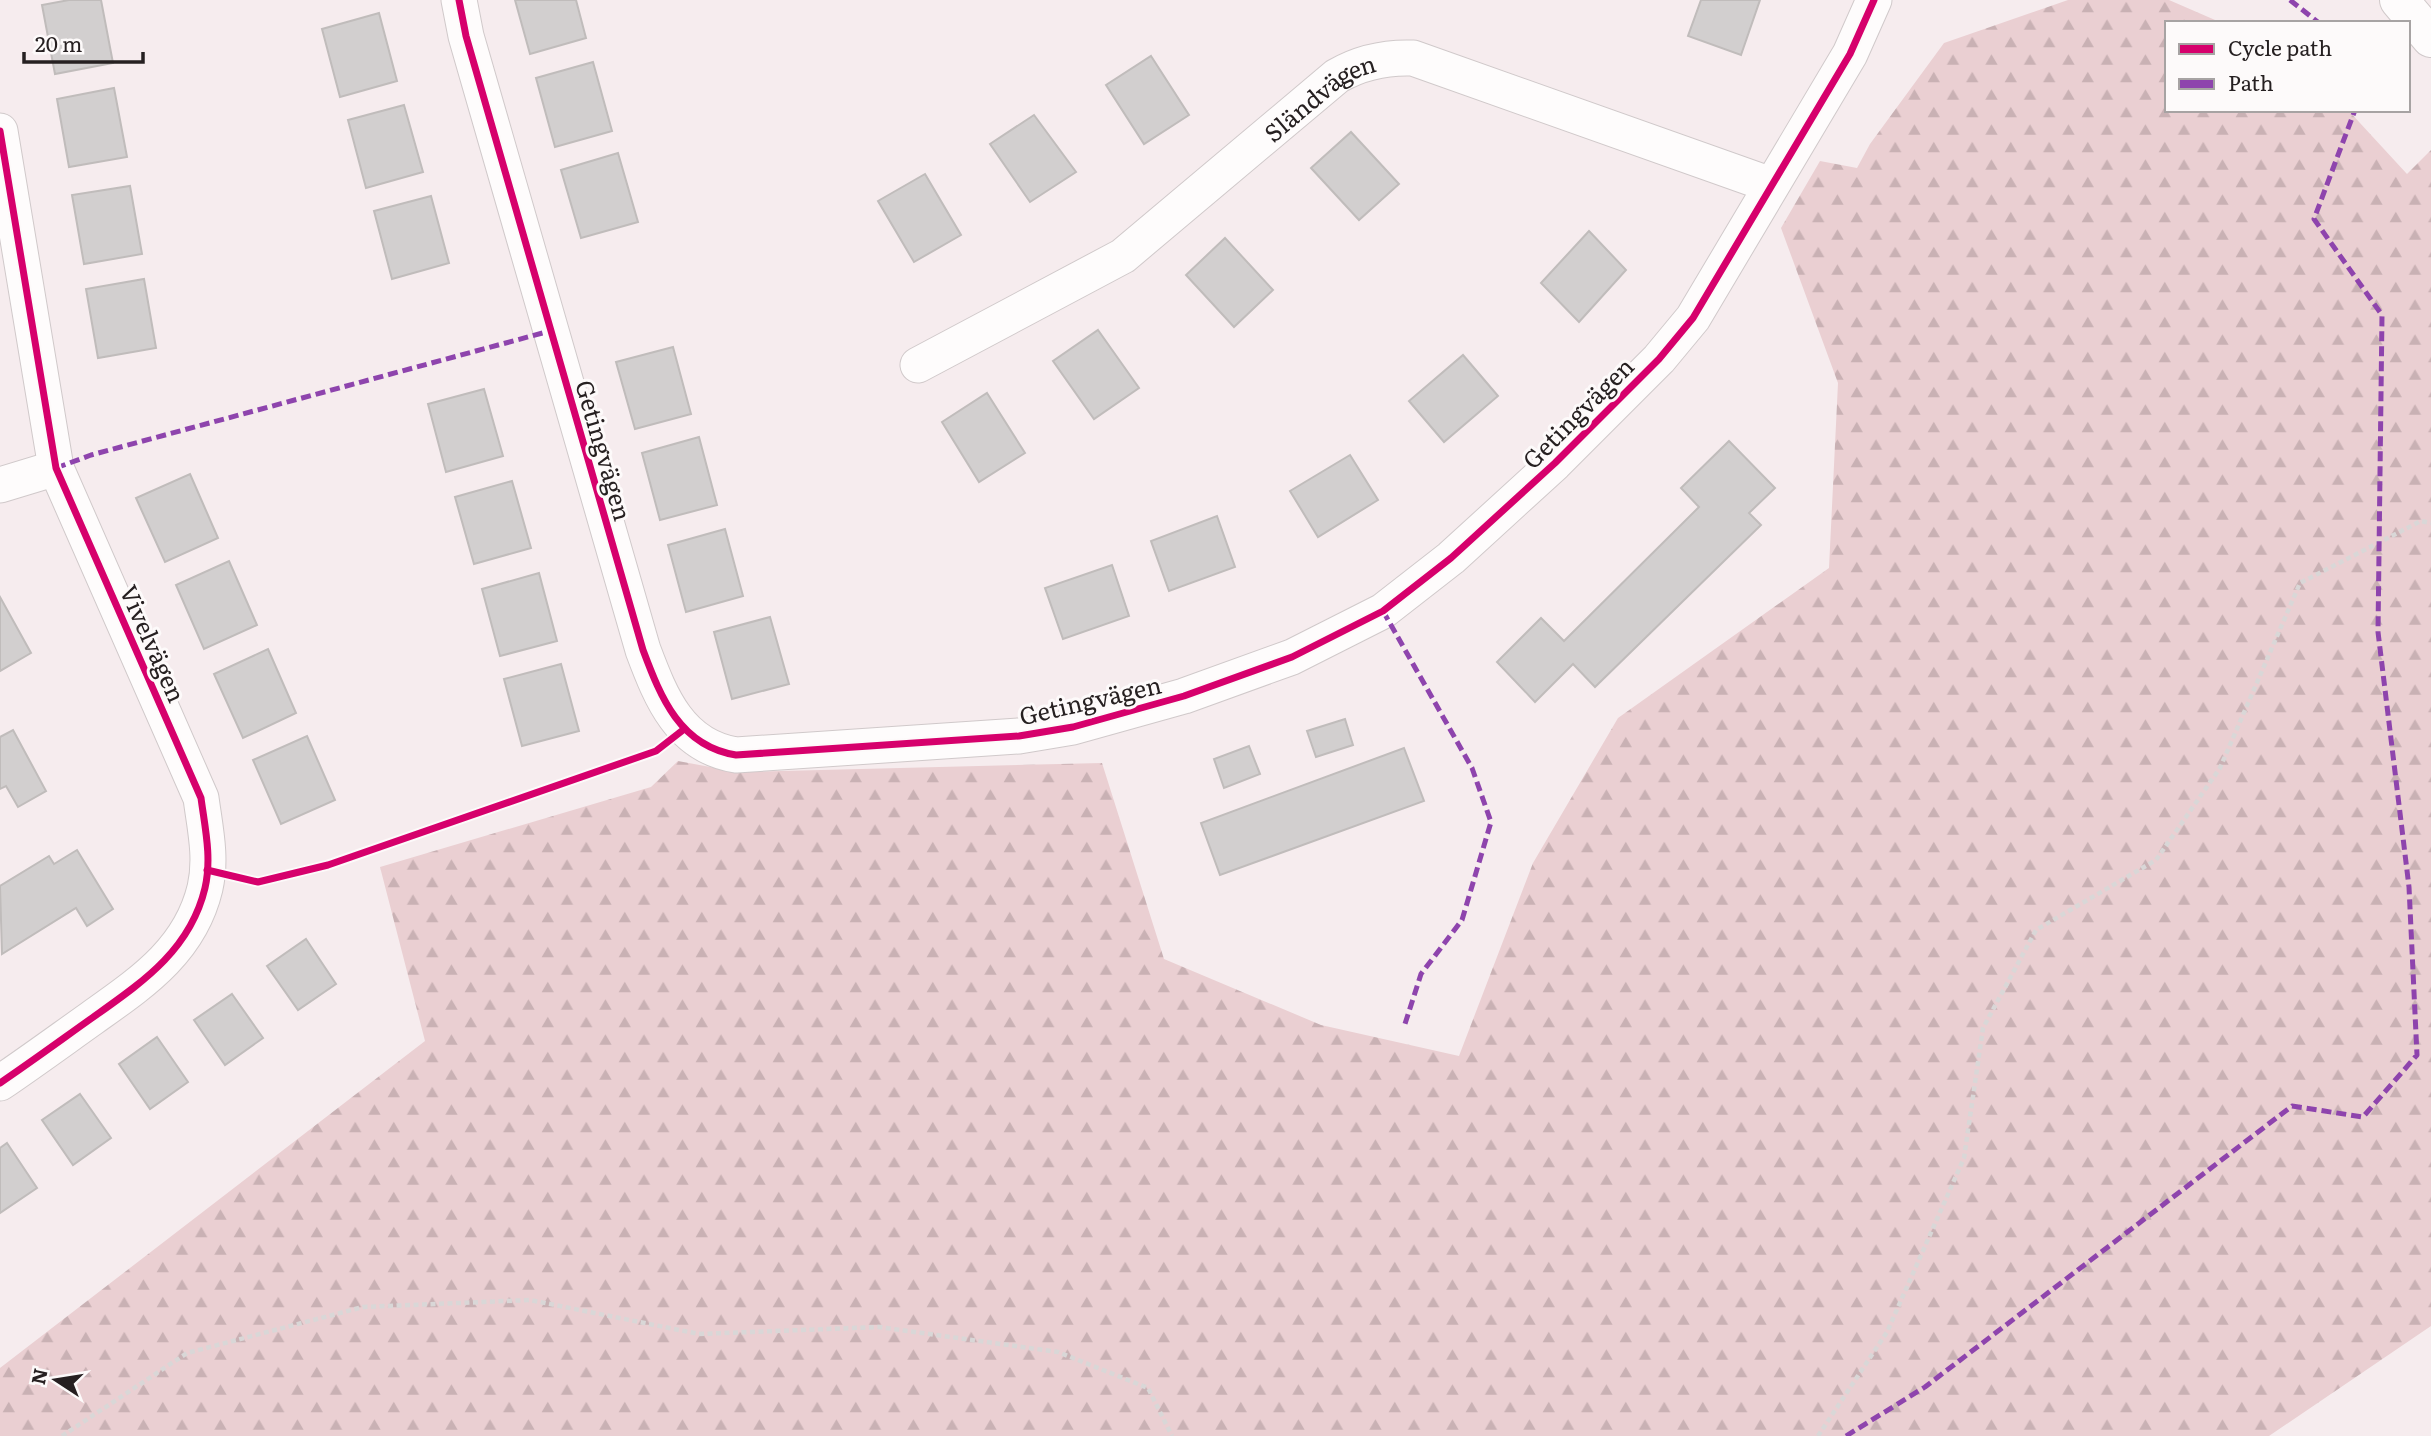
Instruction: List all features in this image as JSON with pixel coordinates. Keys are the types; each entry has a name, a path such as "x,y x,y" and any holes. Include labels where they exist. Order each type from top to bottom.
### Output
{"main road":[{"path":"2399,0 2431,38"}],"street":[{"name":"Getingvägen","path":"459,0 466,36 643,650 668,708 683,730 704,746 736,755 1019,736 1073,727 1184,696 1292,656 1383,611 1470,541 1555,463 1659,359 1693,318 1850,54 1874,0"},
{"name":"Sländvägen","path":"918,365 1122,256 1337,76 1357,65 1395,58 1413,58 1771,185"},
{"name":"Vivelvägen","path":"0,131 56,468 201,798 208,855 207,870 192,923 179,946 153,974 0,1083"},
{"path":"0,485 56,468"}],"path":[{"path":"1818,1436 1887,1332 1964,1158 1983,1028 2036,930 2156,860 2220,768 2300,583 2421,521 2431,523"},
{"path":"62,1436 187,1353 363,1307 530,1300 699,1334 878,1327 1058,1352 1148,1388 1172,1436"}],"green space":[{"path":"2068,0 2169,0 2217,21 2165,21 2165,112 2350,112 2407,174 2431,150 2431,1326 2269,1436 0,1436 0,1368 425,1041 380,867 651,787 678,761 737,772 1102,763 1164,959 1321,1025 1459,1056 1533,863 1618,718 1829,568 1838,383 1781,228 1820,161 1857,168 1870,144 1944,43"}],"building":[{"path":"69,0 101,0 113,63 55,74 42,5"},
{"path":"515,0 576,0 586,38 530,54"},
{"path":"1701,0 1760,0 1741,55 1688,36"},
{"path":"379,13 397,81 340,97 322,29"},
{"path":"1151,56 1189,115 1144,144 1106,85"},
{"path":"593,62 612,131 555,147 536,78"},
{"path":"114,88 127,157 69,167 57,99"},
{"path":"404,105 423,172 366,188 348,120"},
{"path":"1034,115 1076,172 1030,202 990,144"},
{"path":"1351,132 1399,184 1359,220 1311,168"},
{"path":"618,153 638,222 581,238 561,170"},
{"path":"925,174 961,235 914,262 878,201"},
{"path":"130,186 142,254 84,264 72,195"},
{"path":"431,196 449,263 392,279 374,211"},
{"path":"1589,231 1626,270 1579,322 1541,283"},
{"path":"1225,238 1273,290 1234,327 1186,275"},
{"path":"144,279 156,348 98,358 86,289"},
{"path":"1098,330 1139,388 1094,419 1053,361"},
{"path":"673,347 691,414 635,429 616,362"},
{"path":"1463,355 1498,396 1444,442 1409,401"},
{"path":"484,389 503,456 446,472 428,404"},
{"path":"987,393 1025,453 979,482 942,422"},
{"path":"699,437 717,505 660,520 642,453"},
{"path":"1729,441 1775,488 1749,513 1761,525 1595,687 1573,664 1535,702 1497,662 1541,618 1564,641 1699,507 1681,488"},
{"path":"1350,455 1378,500 1318,537 1290,491"},
{"path":"190,474 218,538 165,562 136,498"},
{"path":"512,481 531,548 474,564 455,497"},
{"path":"1217,516 1235,567 1169,591 1151,541"},
{"path":"725,529 743,596 686,612 668,545"},
{"path":"229,561 257,625 204,649 176,585"},
{"path":"1112,565 1129,616 1063,639 1045,588"},
{"path":"539,573 557,641 500,656 482,589"},
{"path":"0,597 31,653 0,671"},
{"path":"770,617 789,684 732,699 714,632"},
{"path":"268,649 296,713 243,738 214,674"},
{"path":"561,664 579,731 522,746 504,679"},
{"path":"1345,719 1353,745 1316,757 1307,731"},
{"path":"13,730 46,791 18,807 6,786 0,789 0,737"},
{"path":"307,736 335,800 281,824 253,760"},
{"path":"1249,746 1260,774 1224,788 1214,759"},
{"path":"1404,748 1424,801 1220,875 1201,823"},
{"path":"77,850 113,909 87,926 76,908 2,954 0,886 49,856 54,864"},
{"path":"306,939 336,984 298,1010 267,966"},
{"path":"232,994 263,1038 225,1065 194,1020"},
{"path":"157,1037 188,1082 150,1109 119,1064"},
{"path":"80,1094 111,1138 73,1165 42,1120"},
{"path":"7,1143 37,1188 0,1213 0,1148"}],"marked path":[{"path":"2290,0 2316,21"},
{"path":"1846,1436 1925,1387 2292,1106 2363,1117 2417,1055 2409,887 2378,632 2382,315 2314,219 2354,112"},
{"path":"56,468 91,455 550,331"},
{"path":"1383,611 1472,768 1491,822 1462,920 1421,974 1404,1027"}],"cycle path":[{"path":"459,0 466,36 643,650 657,685 675,717 700,742 736,755 1019,736 1073,727 1184,696 1292,657 1383,611 1451,558 1555,463 1659,359 1693,318 1850,54 1874,0"},
{"path":"0,131 56,468 201,798 208,866 198,910 176,948 161,964 128,992 0,1083"},
{"path":"207,870 258,882 328,865 656,751 683,730"}]}
